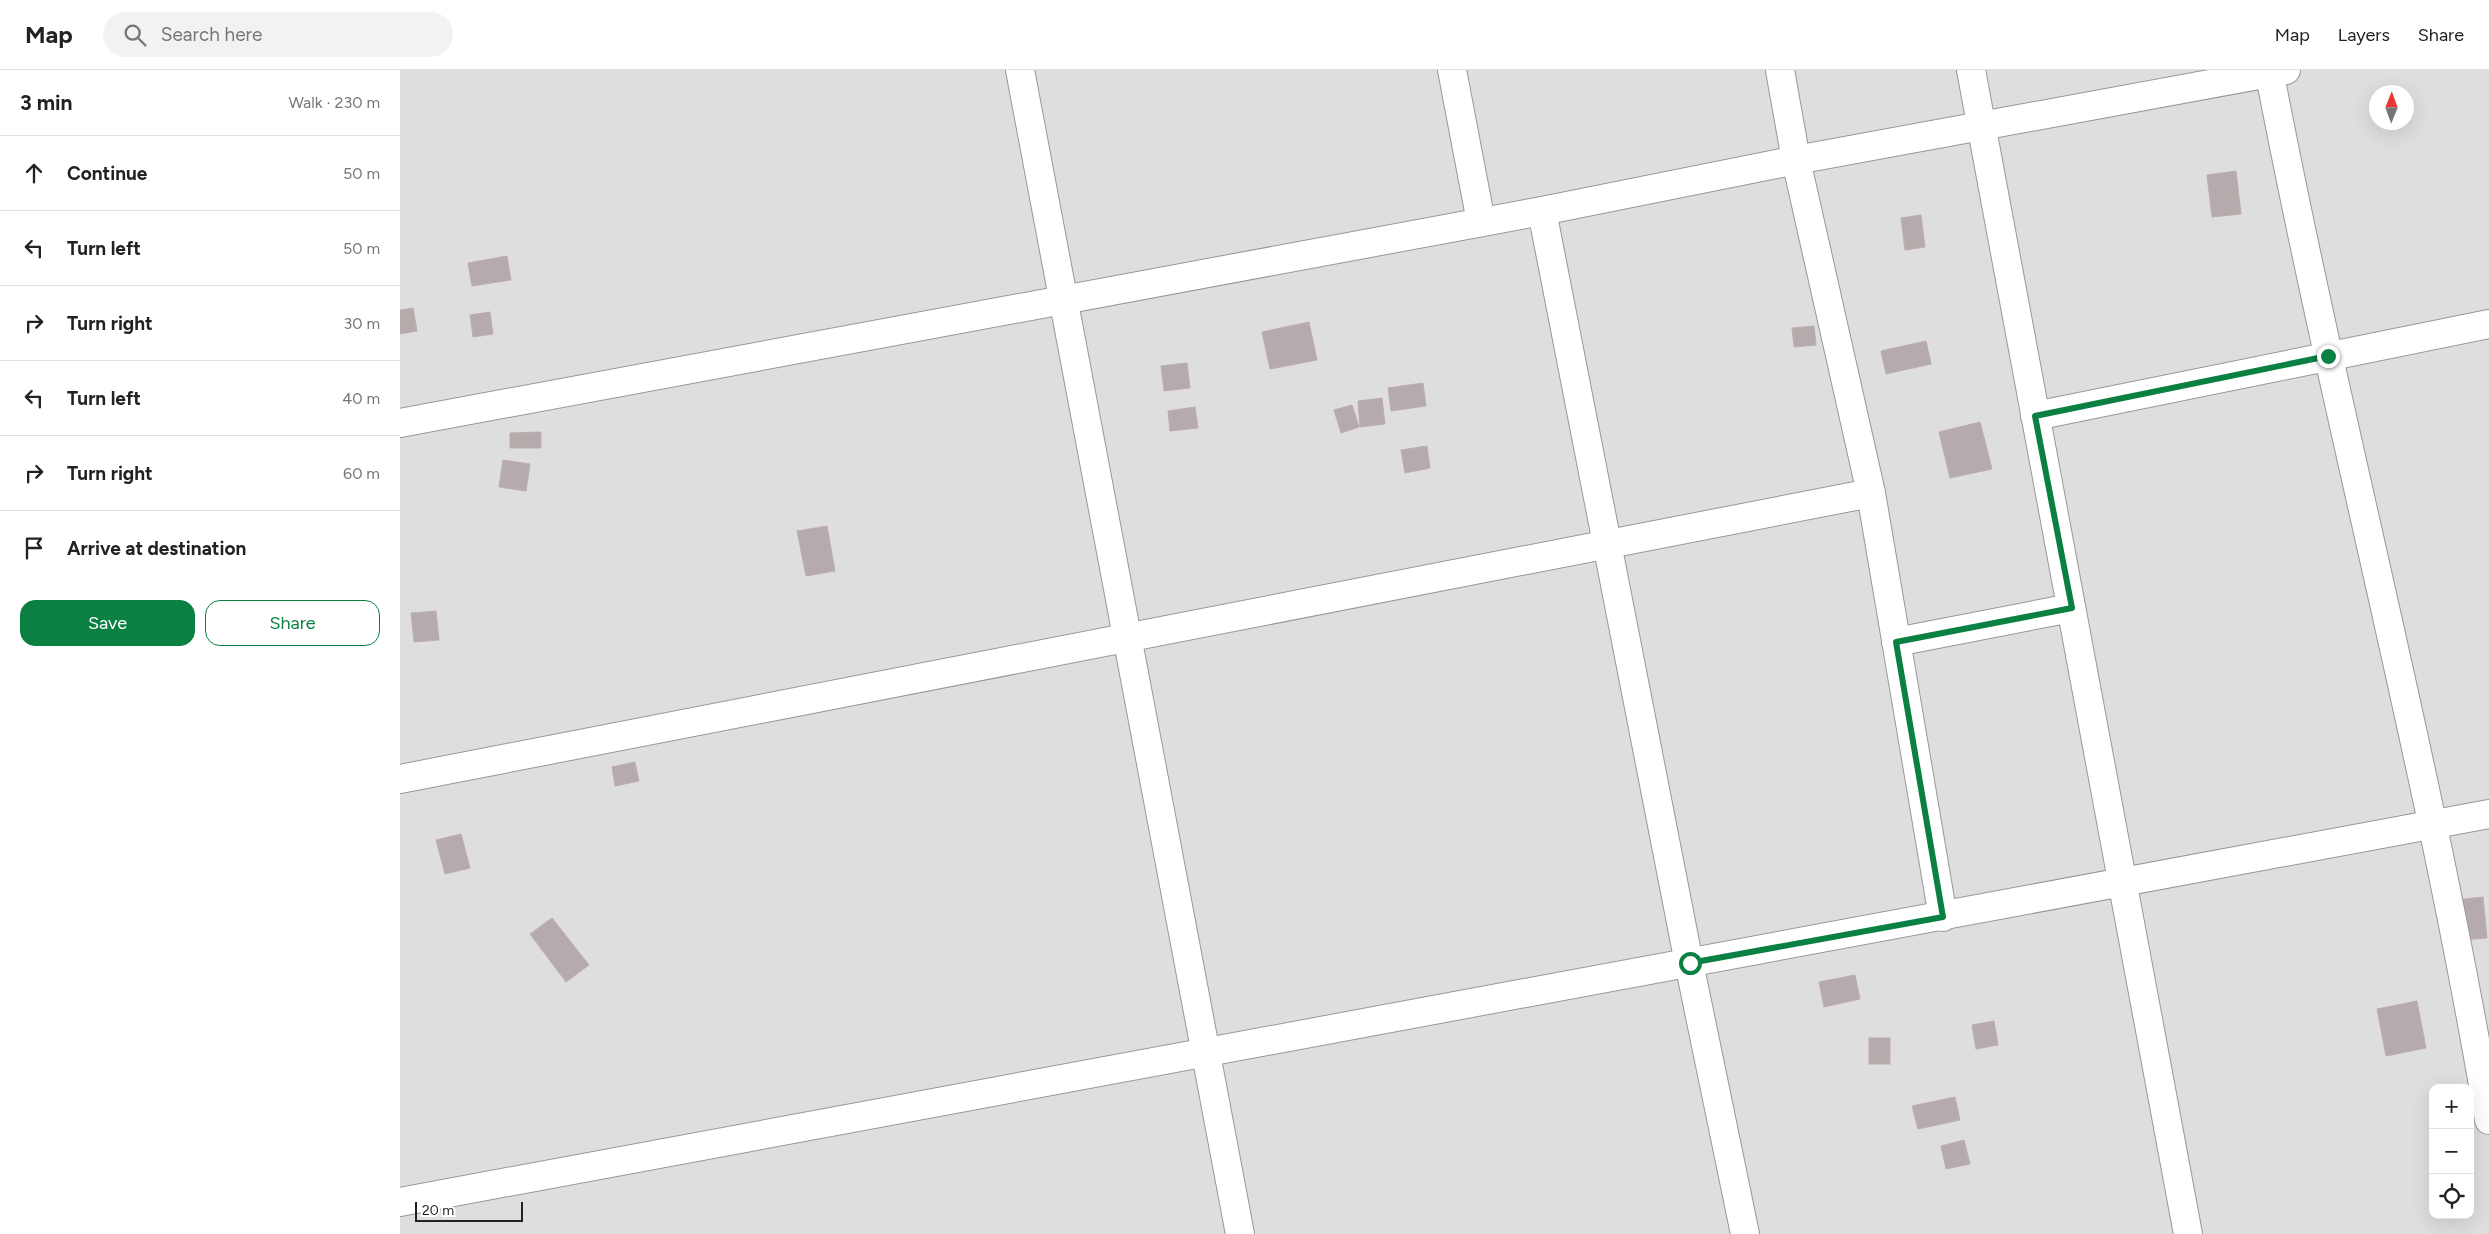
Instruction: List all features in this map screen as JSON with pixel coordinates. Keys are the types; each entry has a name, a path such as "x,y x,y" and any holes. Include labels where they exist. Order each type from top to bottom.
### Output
{"street":[{"path":"1020,70 1240,1234"},
{"path":"1452,70 1481,222"},
{"path":"1780,70 1796,160 1870,493 1943,917"},
{"path":"1970,70 2188,1234"},
{"path":"400,423 1542,211 1796,160 1982,127 2275,71 2328,356 2432,824 2471,1015 2489,1120"},
{"path":"1542,211 1745,1234"},
{"path":"2035,416 2489,324"},
{"path":"400,779 1870,493"},
{"path":"1896,642 2072,608"},
{"path":"400,1202 1943,917 2489,814"}],"shaded area":[{"path":"400,70 2489,70 2489,1234 400,1234"}],"building":[{"path":"2236,171 2241,214 2212,217 2207,175"},
{"path":"1921,215 1925,247 1905,250 1901,218"},
{"path":"507,256 511,280 472,286 468,263"},
{"path":"413,308 417,331 400,334 400,310"},
{"path":"490,312 493,334 473,337 470,315"},
{"path":"1309,322 1317,360 1270,369 1262,332"},
{"path":"1814,326 1816,345 1794,347 1792,328"},
{"path":"1926,341 1931,364 1886,374 1881,351"},
{"path":"1187,363 1190,388 1164,391 1161,366"},
{"path":"1423,383 1426,406 1391,411 1388,388"},
{"path":"1382,398 1385,424 1360,427 1358,401"},
{"path":"1352,405 1359,427 1341,433 1334,410"},
{"path":"1195,407 1198,428 1170,431 1168,411"},
{"path":"1980,422 1992,469 1950,478 1939,432"},
{"path":"541,432 541,448 510,448 510,433"},
{"path":"1427,446 1430,468 1405,473 1401,450"},
{"path":"503,460 530,464 526,491 499,487"},
{"path":"827,526 835,571 806,576 797,531"},
{"path":"436,611 439,640 414,642 411,613"},
{"path":"635,762 639,781 615,786 612,767"},
{"path":"461,834 470,868 445,874 436,840"},
{"path":"2483,897 2487,938 2461,940 2456,900"},
{"path":"552,918 589,965 566,982 530,934"},
{"path":"1855,975 1860,999 1824,1007 1819,982"},
{"path":"2417,1001 2426,1048 2386,1056 2377,1009"},
{"path":"1994,1021 1998,1045 1976,1049 1972,1025"},
{"path":"1869,1038 1890,1038 1890,1064 1869,1064"},
{"path":"1955,1097 1960,1120 1918,1129 1912,1106"},
{"path":"1964,1140 1970,1164 1946,1169 1941,1146"}],"route":[{"path":"1690,963 1943,917 1896,642 2072,608 2035,416 2328,356"}]}
